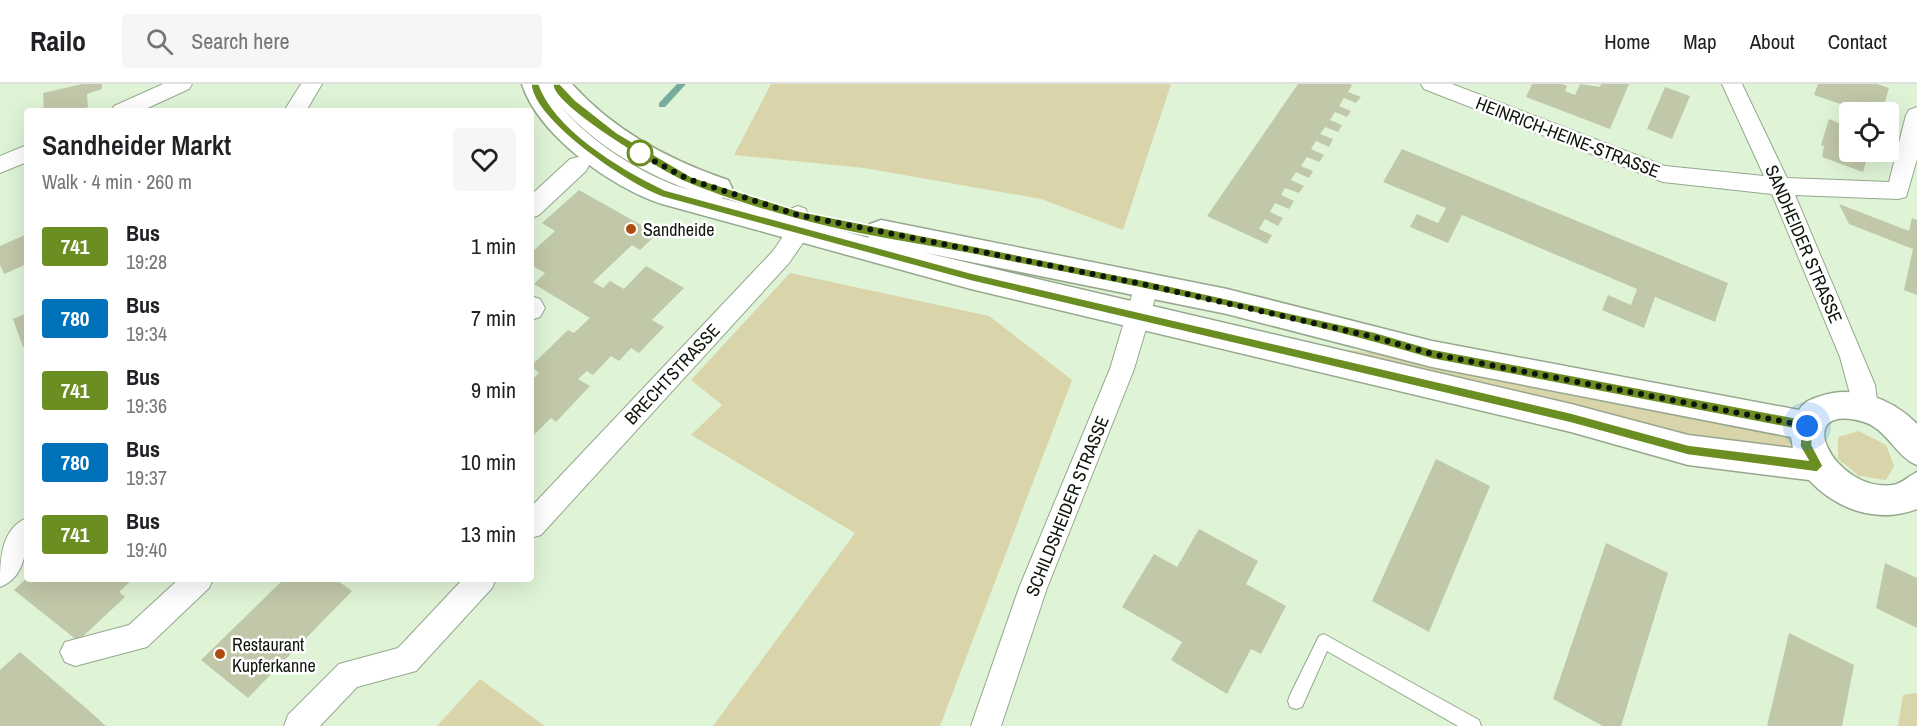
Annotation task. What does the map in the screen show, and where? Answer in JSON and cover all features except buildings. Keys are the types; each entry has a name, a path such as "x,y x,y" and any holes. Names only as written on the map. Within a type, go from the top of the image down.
{"street":[{"path":"132,99 182,84"},
{"path":"297,108 312,84"},
{"path":"536,84 536,93 556,118 593,152 630,178 662,193 799,223 1147,285 1374,337 1432,354 1807,426"},
{"path":"556,84 571,103 614,136 688,179 799,223 971,277 1571,418 1688,450 1817,466"},
{"name":"HEINRICH-HEINE-STRASSE","path":"1431,84 1664,174 1780,186 1898,192 1917,115"},
{"name":"SANDHEIDER STRASSE","path":"1732,84 1780,186 1852,357 1862,385 1865,408"},
{"path":"0,165 24,154"},
{"path":"534,206 578,165"},
{"name":"BRECHTSTRASSE","path":"534,523 781,257 799,223"},
{"name":"SCHILDSHEIDER STRASSE","path":"986,726 1033,588 1122,369 1147,285"},
{"path":"1917,448 1898,426 1865,408 1830,405 1818,410 1807,426 1806,446 1817,466 1837,486 1870,501 1896,502 1917,490"},
{"path":"0,574 14,544"},
{"path":"75,652 137,637 196,582"},
{"path":"299,726 349,674 406,661 479,582"}],"lane":[{"path":"1296,701 1324,641 1473,726"}],"shaded area":[{"path":"771,84 1171,84 1123,230 1041,199 864,168 734,155"},
{"path":"790,273 989,316 1072,380 940,726 713,726 855,533 691,435 722,405 691,380"},
{"path":"1311,347 1391,354 1792,433 1796,452 1687,441"},
{"path":"1859,431 1886,445 1894,466 1886,480 1859,476 1838,459 1838,437"},
{"path":"480,679 545,726 437,726"},
{"path":"1917,693 1917,726 1898,726 1903,695"}],"waterway":[{"path":"662,105 682,84"}],"bus line":[{"name":"741","path":"536,84 536,93 556,118 593,152 630,178 662,193 729,213 971,277 1571,418 1688,450 1817,466 1806,446 1807,426 1432,354 1374,337 1147,285 798,215 688,179 633,150 571,103 557,84"}],"place":[{"name":"Sandheide","path":"631,229"},
{"name":"Restaurant Kupferkanne","path":"220,654"}],"route":[{"path":"640,153 633,150 688,179 798,215 1147,285 1374,337 1432,354 1807,426"}]}
